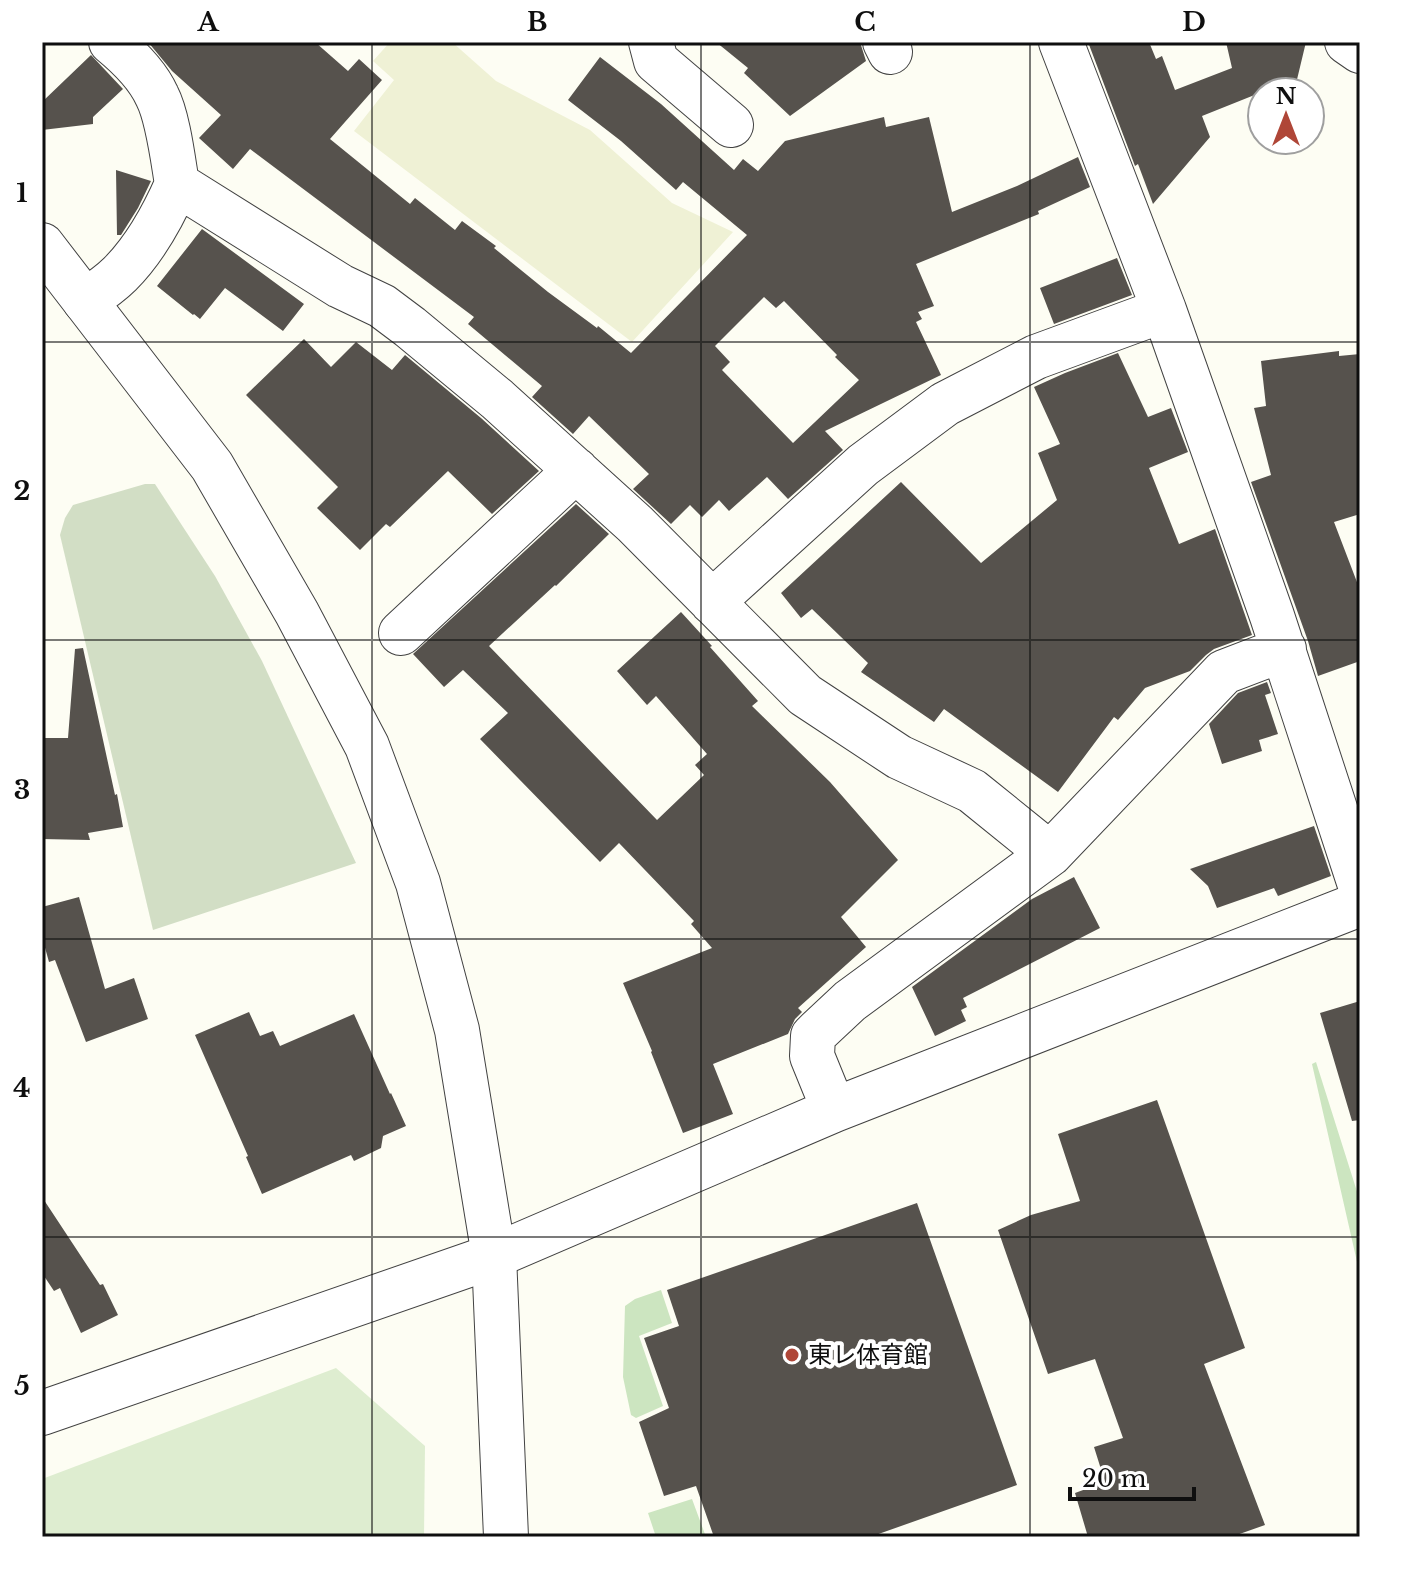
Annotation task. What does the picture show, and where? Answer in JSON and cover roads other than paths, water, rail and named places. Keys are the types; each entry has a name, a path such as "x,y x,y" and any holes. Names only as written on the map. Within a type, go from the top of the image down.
{"street":[{"path":"651,42 656,61 731,125"},
{"path":"1061,42 1164,310 1284,649 1360,885"},
{"path":"1347,42 1360,51"},
{"path":"85,301 119,275 145,243 177,184 157,96 118,45"},
{"path":"177,184 340,286 382,306 410,327 497,399 635,524 805,695 899,757 972,791 1050,854"},
{"path":"42,245 212,466 297,613 367,746 418,883 457,1030 494,1256 506,1537"},
{"path":"712,602 863,465 945,404 1036,357 1164,310"},
{"path":"401,633 576,470"},
{"path":"834,1110 812,1056 813,1036 850,1001 1050,854 1224,672 1284,649"},
{"path":"42,1413 494,1256 834,1110 1360,904"}],"place":[{"name":"東レ体育館","path":"792,1355"}]}
